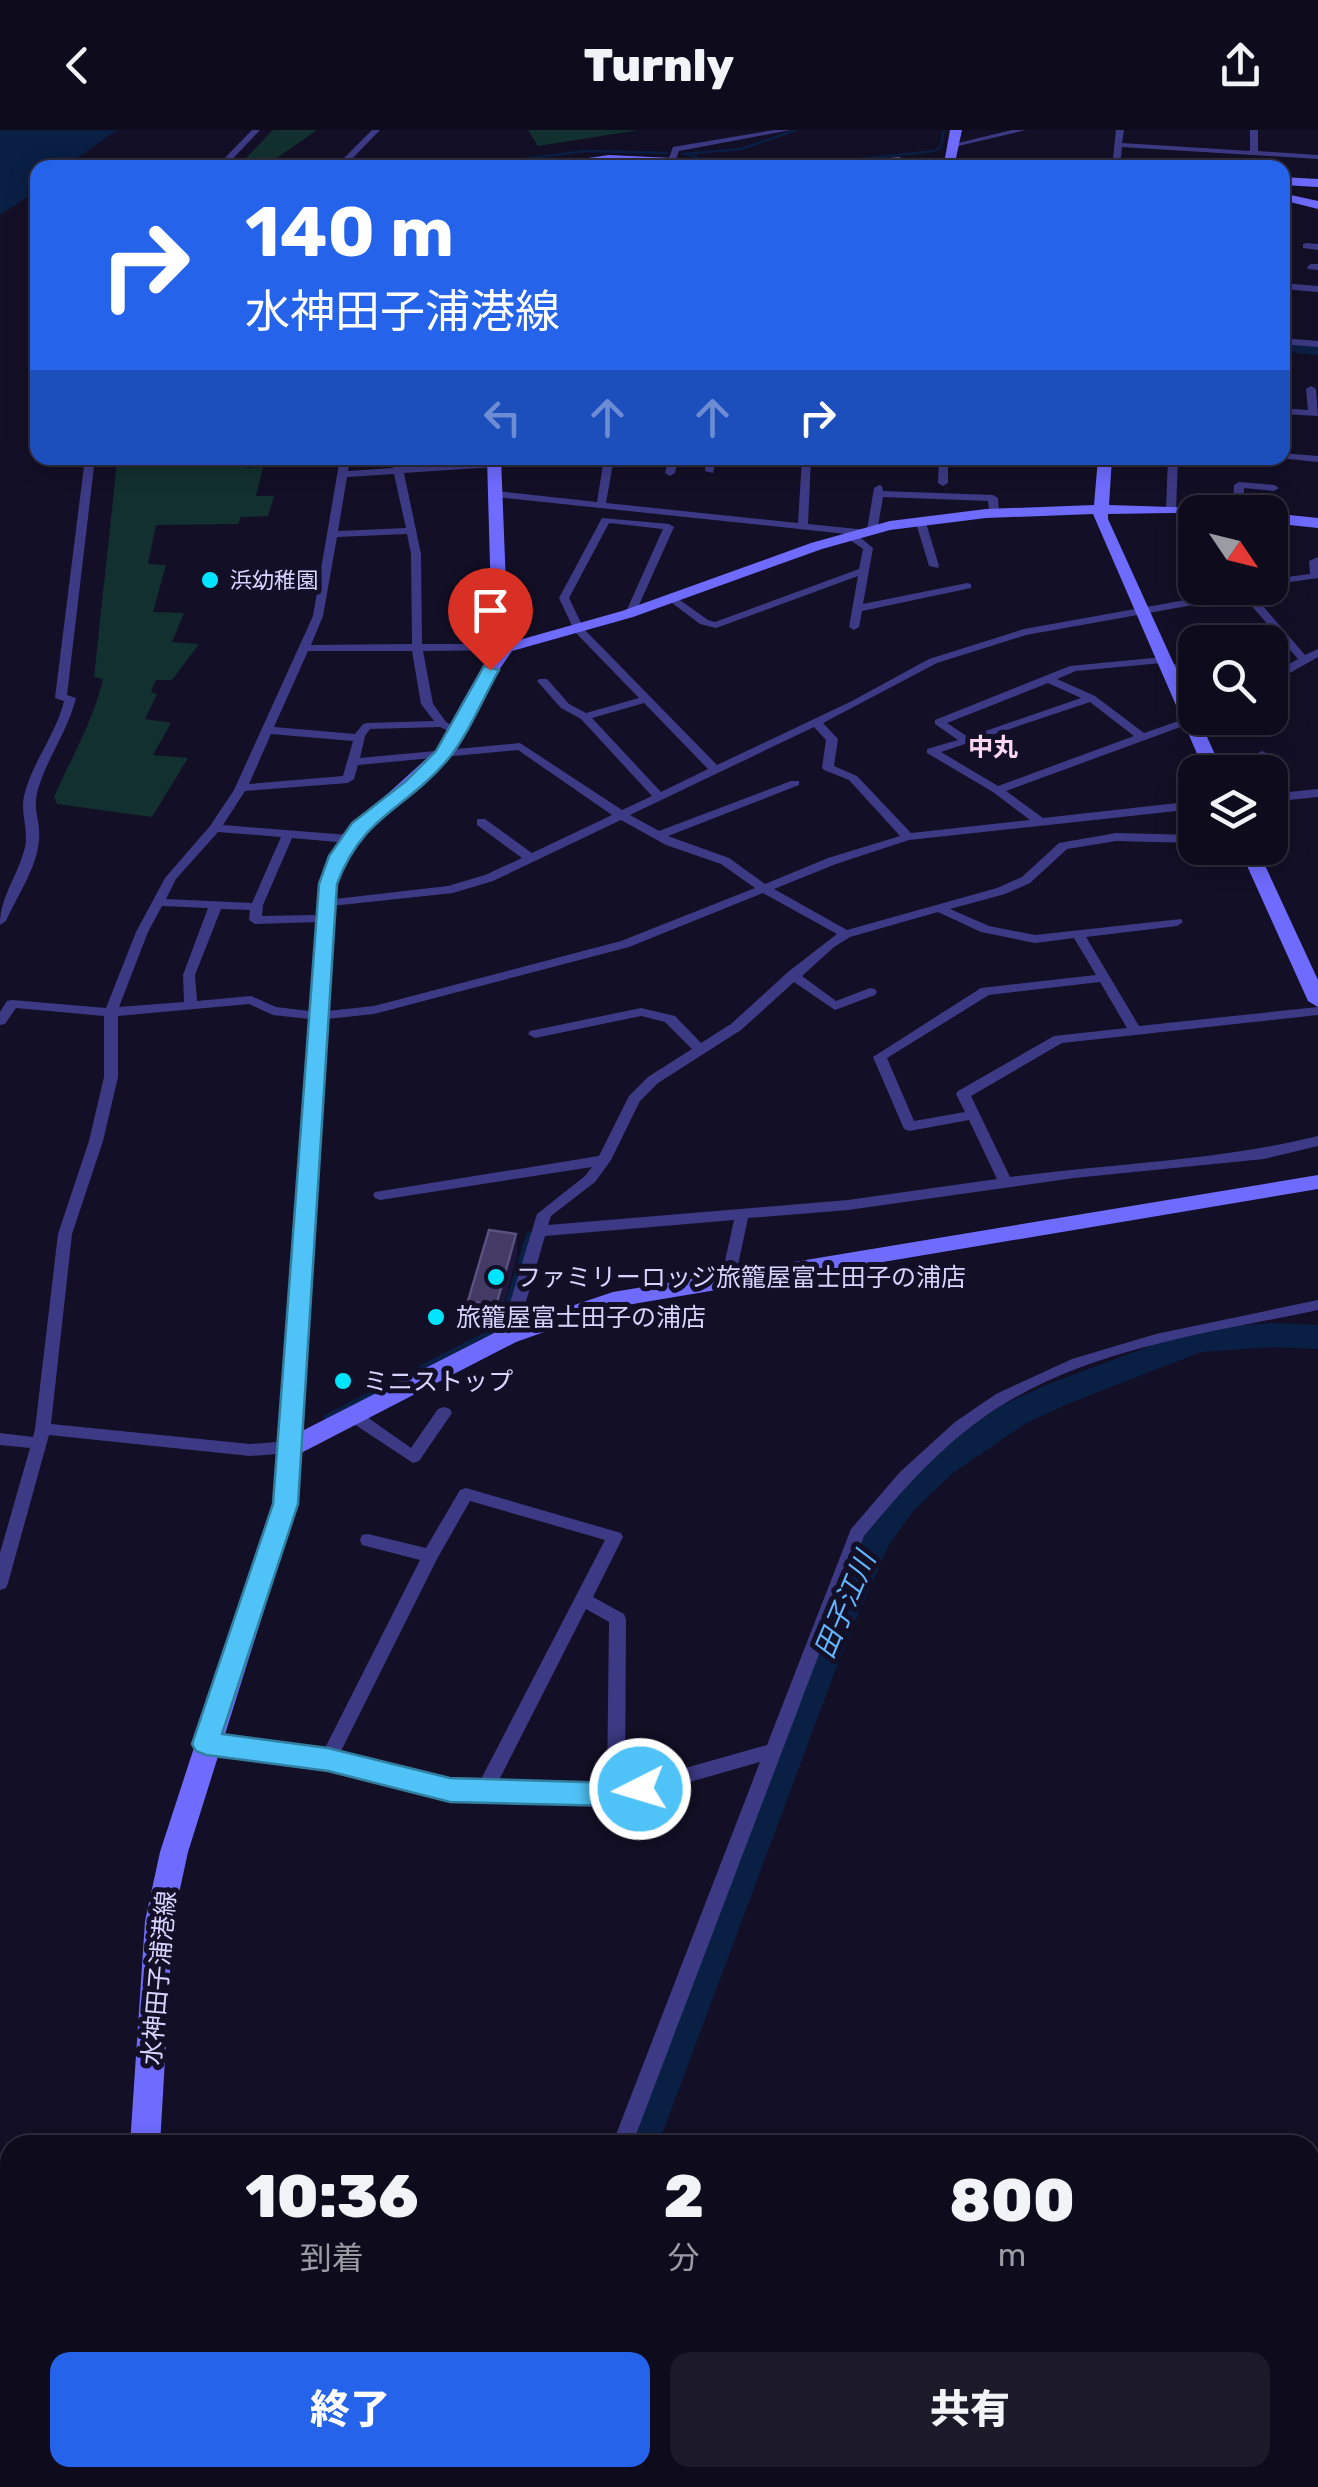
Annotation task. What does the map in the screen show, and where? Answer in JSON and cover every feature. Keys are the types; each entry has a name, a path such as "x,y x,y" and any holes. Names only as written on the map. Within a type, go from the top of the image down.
{"street":[{"path":"227,160 256,130"},
{"path":"347,160 376,130"},
{"path":"664,136 672,159 787,130"},
{"path":"950,160 956,130"},
{"path":"982,140 990,130"},
{"path":"954,145 1022,130"},
{"path":"1117,160 1120,130"},
{"path":"1186,130 1186,149"},
{"path":"1254,130 1254,153"},
{"path":"1119,145 1318,156"},
{"path":"1290,181 1318,183"},
{"path":"1290,198 1318,204"},
{"path":"1306,246 1318,246"},
{"path":"1310,305 1313,288"},
{"path":"1290,342 1318,344"},
{"path":"1290,351 1318,353"},
{"path":"1290,411 1316,413 1311,389"},
{"path":"1290,457 1318,459"},
{"path":"0,921 33,840 28,803 68,710 70,698 61,698 89,465"},
{"path":"0,1583 41,1436 66,1234 111,1077 111,1012 170,878 215,828 242,788 306,648 318,616 345,465"},
{"path":"397,465 416,554 417,647 427,704 448,727"},
{"path":"344,474 459,465"},
{"path":"494,465 500,636 507,647"},
{"path":"601,505 608,465"},
{"path":"670,473 672,465"},
{"path":"710,471 711,465"},
{"path":"804,525 807,465"},
{"path":"943,465 943,483"},
{"path":"1104,465 1100,512 1178,692"},
{"path":"1171,510 1173,465"},
{"path":"1239,495 1239,485 1274,488"},
{"path":"854,628 868,548 863,533 879,489 992,498 994,514"},
{"path":"496,494 863,533"},
{"path":"306,648 507,647 630,614 863,533 994,514 1178,510"},
{"path":"630,614 669,527 606,520 564,598 579,630 716,770"},
{"path":"1288,520 1318,524"},
{"path":"921,524 934,566"},
{"path":"334,534 409,531"},
{"path":"1288,580 1315,576 1314,561 1318,560"},
{"path":"673,600 704,622 716,625 863,571"},
{"path":"859,608 968,586"},
{"path":"158,902 256,913 320,912 449,890 532,859 933,661 1024,632 1178,604"},
{"path":"1258,605 1304,660"},
{"name":"水神田子浦港線","path":"146,2135 160,1921 174,1852 285,1504 318,1016 320,912 348,839 443,754 448,727 507,647"},
{"path":"1288,669 1318,652"},
{"path":"968,741 939,722 1074,668 1165,663 1178,668"},
{"path":"1048,679 1090,698 1142,737"},
{"path":"543,681 565,706 585,718 659,797"},
{"path":"1038,820 997,790 931,752 1090,698"},
{"path":"585,718 646,699"},
{"path":"815,722 832,739 828,768 853,778 908,838"},
{"path":"242,788 348,778 360,736 367,726 448,727"},
{"path":"268,730 360,736"},
{"path":"997,790 1142,737 1178,731"},
{"path":"352,762 520,746 621,815 670,842 725,861 763,888 846,934"},
{"path":"660,835 795,783"},
{"path":"1288,796 1318,793"},
{"path":"0,1022 12,1004 111,1012 250,1000 273,1011 318,1016 374,1010 626,944 832,860 908,838 1178,807"},
{"path":"481,822 532,859"},
{"path":"215,828 348,839"},
{"path":"250,938 287,836"},
{"path":"508,1336 544,1214 590,1180 634,1099 653,1080 736,1028 846,934 1026,880 1062,846 1116,837 1178,839"},
{"path":"1256,865 1318,1001"},
{"path":"191,1006 189,975 215,907"},
{"path":"938,908 984,930 1035,939 1177,922"},
{"path":"1078,934 1135,1030"},
{"path":"794,975 836,1006 870,992"},
{"path":"973,1115 908,1126 880,1057 986,991 1102,978"},
{"path":"1006,1183 963,1094 1059,1039 1318,1011"},
{"path":"535,1034 641,1012 670,1019 701,1051"},
{"path":"540,1231 848,1205 1264,1154 1318,1141"},
{"path":"380,1194 604,1160"},
{"path":"0,1438 41,1436 250,1450 291,1448 508,1336 613,1300 1318,1182"},
{"path":"728,1279 742,1214"},
{"path":"626,2135 856,1533 899,1481 948,1436 1002,1398 1124,1346 1318,1305"},
{"path":"354,1416 413,1457 444,1413"},
{"path":"328,1760 430,1556 466,1494 614,1537 484,1790"},
{"path":"368,1540 430,1556"},
{"path":"584,1600 618,1620 616,1795"},
{"path":"206,1744 328,1760 450,1790 616,1795 772,1752"}],"green space":[{"path":"273,130 317,130 274,160 244,160"},
{"path":"528,130 639,130 538,146"},
{"path":"117,465 263,467 256,496 274,496 268,516 241,517 238,524 156,525 148,564 166,565 153,612 184,613 172,642 199,644 172,680 156,680 151,692 157,694 145,719 171,723 153,755 188,758 152,817 57,804 54,797 99,695 103,679 94,677"}],"water":[{"path":"0,130 117,130 75,160 30,160 30,196 0,215"}],"building":[{"path":"489,1230 516,1234 496,1306 468,1301"}],"waterway":[{"path":"683,154 741,149 796,130"},
{"path":"853,160 934,151 941,147 944,130"},
{"path":"516,160 585,151 667,153"},
{"path":"687,154 703,160"},
{"path":"1290,347 1318,349"},
{"path":"326,1417 500,1327 529,1234"},
{"name":"田子江川","path":"640,2135 829,1639 875,1536 902,1501 941,1464 1014,1414 1058,1394 1198,1340 1273,1335 1318,1337"}],"place":[{"name":"浜幼稚園","path":"210,580"},
{"name":"ファミリーロッジ旅籠屋富士田子の浦店","path":"496,1277"},
{"name":"旅籠屋富士田子の浦店","path":"436,1317"},
{"name":"ミニストップ","path":"343,1381"}],"district":[{"name":"中丸","path":"993,747"}],"route":[{"path":"490,670 443,754 358,827 338,856 328,884 285,1504 206,1744 328,1760 450,1790 616,1795 640,1789"}]}
